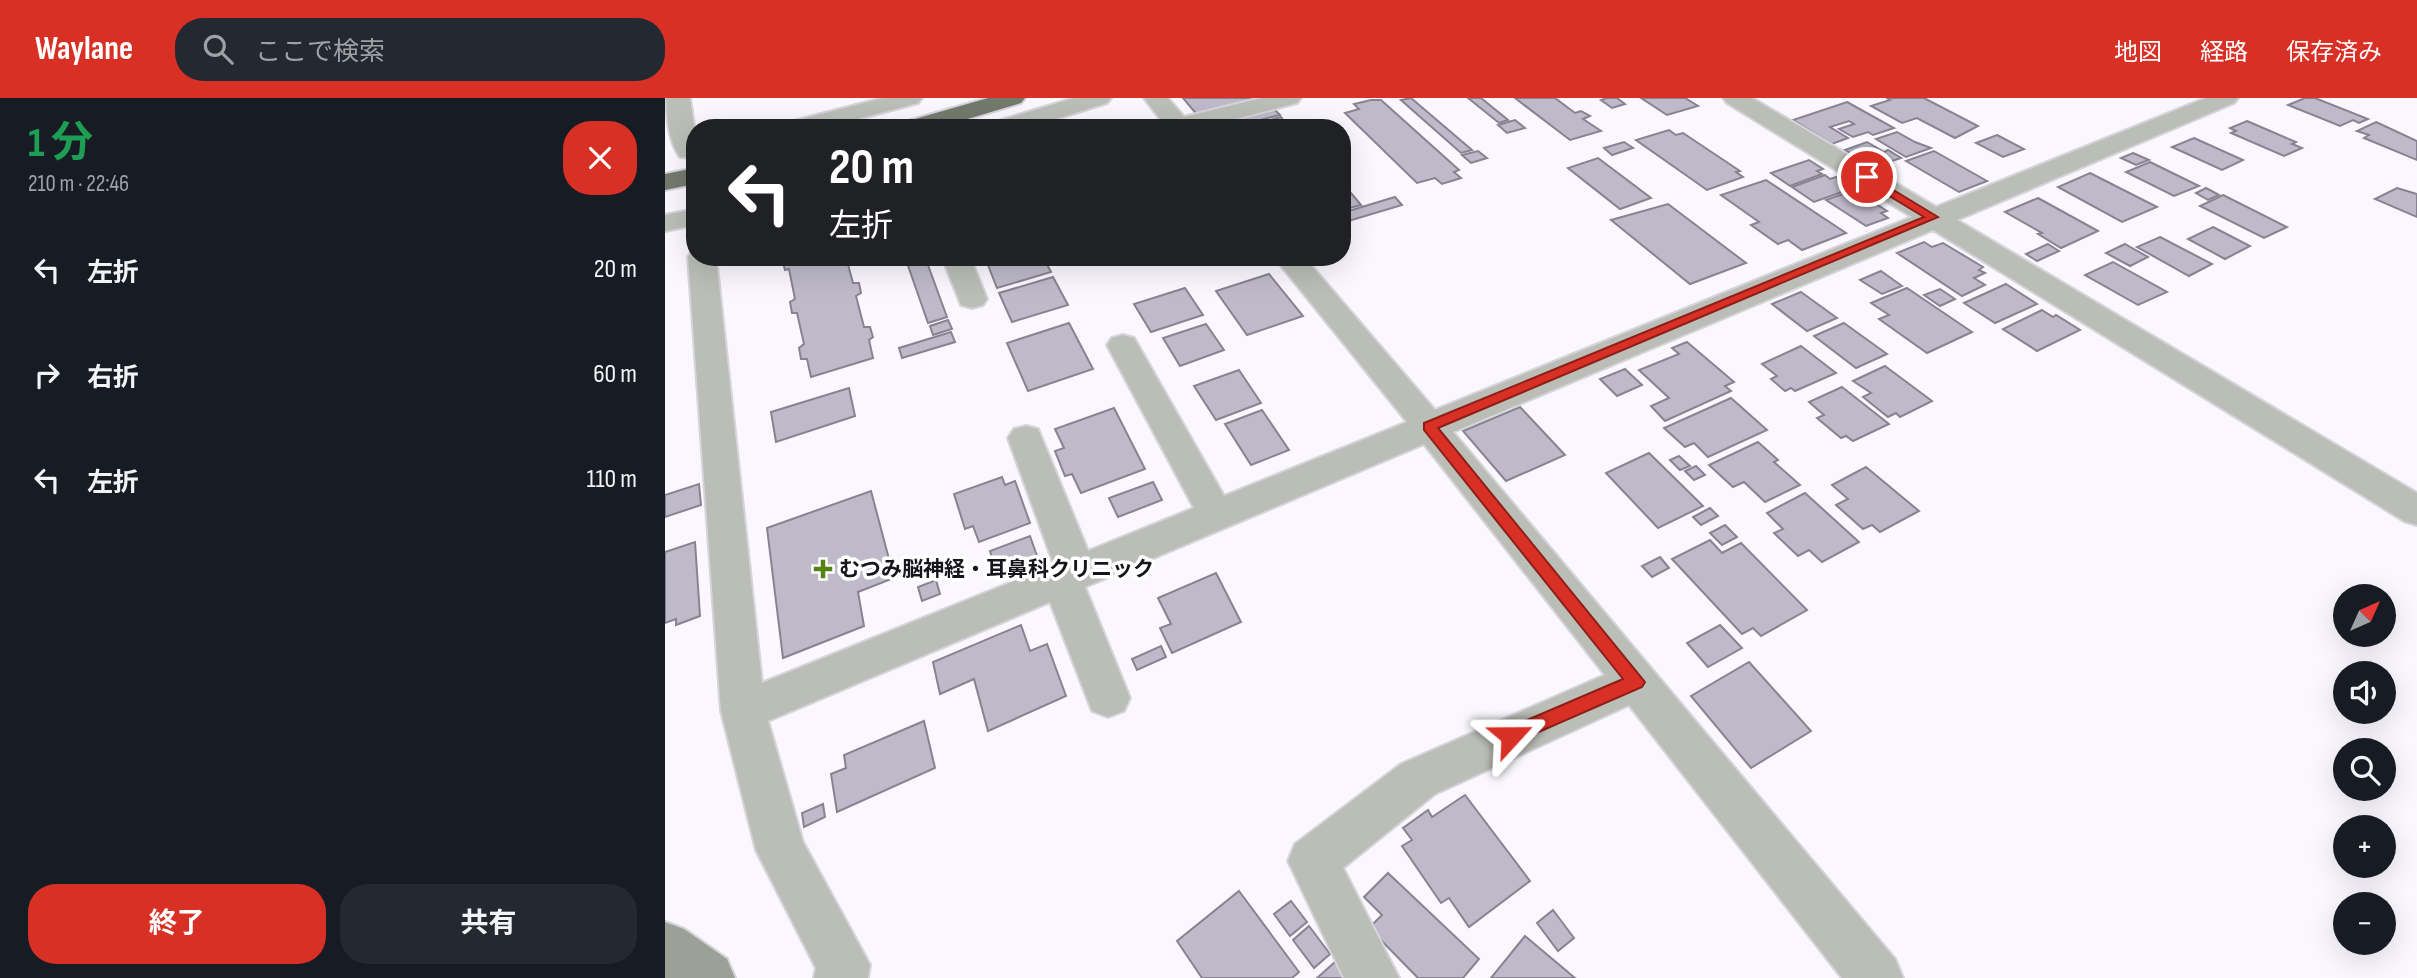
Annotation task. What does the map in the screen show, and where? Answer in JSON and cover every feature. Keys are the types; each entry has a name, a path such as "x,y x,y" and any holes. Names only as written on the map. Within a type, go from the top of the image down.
{"highway":[{"path":"941,119 1013,98"},
{"path":"665,182 686,159"}],"street":[{"path":"678,98 686,159"},
{"path":"830,119 911,98"},
{"path":"1030,119 1099,98"},
{"path":"1156,98 1173,119"},
{"path":"1209,119 1289,98"},
{"path":"1735,98 2417,511"},
{"path":"743,711 2223,98"},
{"path":"665,223 686,218"},
{"path":"703,266 743,711 781,850 843,965 841,978"},
{"path":"959,266 972,299"},
{"path":"1296,266 1429,426 1876,978"},
{"path":"1123,345 1216,515"},
{"path":"1026,438 1108,698"},
{"path":"1371,978 1313,861 1418,779 1534,725 1636,682"},
{"path":"665,948 708,978"}],"building":[{"path":"1183,98 1272,98 1198,116"},
{"path":"1411,98 1472,150 1461,153 1401,100"},
{"path":"1468,98 1481,98 1508,120 1499,123"},
{"path":"1515,98 1555,98 1575,113 1581,111 1590,116 1583,119 1601,131 1570,140"},
{"path":"1617,98 1625,104 1612,108 1601,100"},
{"path":"1641,98 1685,98 1698,106 1667,115"},
{"path":"1887,98 1924,98 1978,126 1955,138 1917,118 1902,123 1871,106 1890,100"},
{"path":"2305,98 2315,98 2368,119 2359,123 2353,120 2340,126 2288,105"},
{"path":"1381,100 1459,170 1454,172 1461,178 1442,184 1435,178 1417,183 1345,113 1359,109 1354,104"},
{"path":"1847,102 1894,128 1873,135 1868,132 1853,137 1839,129 1854,124 1849,121 1830,127 1848,138 1832,144 1793,120"},
{"path":"1274,109 1280,115 1264,119 1235,119"},
{"path":"1515,120 1525,128 1507,133 1498,125"},
{"path":"2247,121 2296,142 2292,144 2302,148 2284,156 2231,133 2236,131 2230,128"},
{"path":"2376,122 2417,141 2417,160 2364,138 2369,135 2357,131"},
{"path":"1669,130 1676,135 1683,133 1740,171 1736,172 1743,177 1707,190 1636,140"},
{"path":"1897,132 1931,148 1906,157 1876,139"},
{"path":"1997,135 2024,149 2003,157 1976,143"},
{"path":"2194,138 2243,160 2222,170 2172,147"},
{"path":"1624,142 1633,148 1612,155 1604,148"},
{"path":"1867,142 1901,158 1874,167 1845,150"},
{"path":"1478,151 1487,158 1471,163 1462,155"},
{"path":"1934,151 1987,181 1959,192 1906,161"},
{"path":"2133,153 2149,160 2136,165 2121,158"},
{"path":"1598,158 1651,198 1620,209 1568,168"},
{"path":"1809,160 1823,169 1817,171 1822,174 1790,186 1771,173"},
{"path":"2150,162 2199,186 2174,196 2126,172"},
{"path":"2090,173 2157,207 2122,222 2058,187"},
{"path":"1825,175 1830,179 1836,177 1853,188 1814,202 1792,187"},
{"path":"1766,180 1846,233 1802,250 1788,240 1778,244 1751,225 1759,222 1721,195"},
{"path":"2206,188 2219,195 2208,200 2196,193"},
{"path":"2397,188 2417,194 2417,217 2375,199"},
{"path":"1854,190 1887,211 1881,213 1888,218 1866,226 1826,200"},
{"path":"1351,193 1361,205 1351,208"},
{"path":"2223,195 2287,227 2264,238 2200,206"},
{"path":"1395,197 1402,205 1351,220 1351,210"},
{"path":"2038,198 2098,231 2061,248 2038,234 2042,233 2005,212"},
{"path":"1668,204 1746,263 1690,284 1611,220"},
{"path":"2213,227 2250,246 2225,259 2188,239"},
{"path":"2160,237 2212,264 2189,276 2137,247"},
{"path":"1924,242 1932,247 1943,243 1983,267 1979,270 1985,273 1974,278 1985,285 1962,296 1897,253"},
{"path":"2048,244 2059,251 2037,261 2026,254"},
{"path":"2125,244 2148,257 2130,266 2106,253"},
{"path":"2113,262 2167,292 2138,305 2085,275"},
{"path":"784,266 848,266 853,283 859,283 861,293 856,296 864,327 870,327 873,337 869,340 873,358 811,377 807,359 801,359 799,348 804,344 797,313 792,313 790,302 795,299 789,269 785,270"},
{"path":"908,266 928,266 947,317 928,323"},
{"path":"988,266 1048,266 1051,272 997,288"},
{"path":"1881,271 1902,286 1882,294 1860,280"},
{"path":"1269,274 1303,316 1247,335 1216,291"},
{"path":"1053,277 1068,305 1012,322 999,293"},
{"path":"2006,284 2037,304 1995,323 1964,303"},
{"path":"1185,288 1203,315 1151,332 1134,304"},
{"path":"1907,288 1972,332 1927,353 1879,319 1889,315 1871,303"},
{"path":"1940,289 1955,299 1940,306 1924,295"},
{"path":"1801,292 1837,318 1807,331 1772,304"},
{"path":"2042,310 2080,330 2037,351 2003,329"},
{"path":"948,320 952,329 933,335 930,326"},
{"path":"1069,323 1093,369 1028,391 1007,343"},
{"path":"1844,323 1887,354 1856,368 1814,336"},
{"path":"1206,324 1224,350 1180,366 1163,338"},
{"path":"951,332 955,342 902,358 899,348"},
{"path":"1687,342 1734,382 1725,386 1731,391 1665,421 1651,406 1669,398 1639,370 1679,354 1672,348"},
{"path":"1801,346 1836,373 1795,391 1791,388 1785,391 1771,379 1777,376 1762,364"},
{"path":"1885,366 1932,401 1900,417 1896,413 1888,417 1863,397 1871,393 1853,381"},
{"path":"1625,369 1642,385 1617,396 1600,379"},
{"path":"1239,370 1261,403 1216,420 1194,386"},
{"path":"1842,387 1889,424 1853,441 1846,436 1841,438 1817,418 1824,415 1809,402"},
{"path":"849,388 855,416 776,442 771,412"},
{"path":"1731,398 1767,430 1708,457 1694,443 1685,447 1664,428"},
{"path":"1520,407 1565,455 1506,481 1463,431"},
{"path":"1114,408 1145,469 1081,493 1072,474 1065,476 1055,451 1064,448 1055,429"},
{"path":"1262,410 1289,450 1251,465 1225,424"},
{"path":"1758,442 1778,460 1774,462 1800,485 1765,502 1744,482 1733,487 1709,465"},
{"path":"1649,453 1703,506 1658,528 1606,473"},
{"path":"1679,456 1690,466 1680,470 1670,460"},
{"path":"1696,466 1705,475 1694,480 1685,471"},
{"path":"1866,467 1919,511 1880,532 1872,525 1863,529 1836,505 1848,499 1832,485"},
{"path":"1002,477 1005,485 1015,481 1030,523 979,542 973,526 965,529 954,494"},
{"path":"1153,482 1162,500 1118,517 1109,498"},
{"path":"699,484 701,505 665,517 665,495"},
{"path":"871,491 894,578 858,592 864,626 783,658 767,528"},
{"path":"1805,493 1859,542 1822,562 1809,550 1798,556 1774,533 1783,529 1767,513"},
{"path":"1710,508 1718,516 1701,525 1693,517"},
{"path":"1725,525 1737,537 1722,545 1710,533"},
{"path":"1030,536 1037,556 997,573 990,551"},
{"path":"1710,540 1722,553 1741,543 1807,610 1761,636 1753,628 1742,634 1672,559"},
{"path":"695,542 700,616 676,625 676,619 665,623 665,552"},
{"path":"1660,557 1669,568 1652,577 1642,566"},
{"path":"1216,573 1241,622 1172,653 1160,628 1171,624 1158,598"},
{"path":"936,580 940,594 922,601 918,587"},
{"path":"1021,625 1030,651 1047,644 1066,696 988,731 974,679 940,694 933,662"},
{"path":"1720,625 1742,648 1708,667 1687,643"},
{"path":"1161,646 1166,657 1137,670 1132,659"},
{"path":"1749,662 1811,731 1751,768 1691,696"},
{"path":"924,721 935,768 837,812 831,774 846,768 844,755"},
{"path":"1465,795 1530,881 1469,927 1449,898 1441,903 1402,846 1412,840 1403,828 1428,810 1432,817"},
{"path":"823,804 825,817 804,827 802,813"},
{"path":"1388,873 1479,959 1463,978 1418,978 1369,928 1382,915 1364,897"},
{"path":"1239,891 1299,972 1292,978 1202,978 1177,941"},
{"path":"1291,901 1307,922 1290,936 1274,914"},
{"path":"1553,910 1574,938 1558,951 1537,923"},
{"path":"1309,926 1330,954 1314,968 1293,940"},
{"path":"1525,936 1575,978 1491,978"},
{"path":"1335,962 1347,978 1317,978"}],"place":[{"name":"むつみ脳神経・耳鼻科クリニック","path":"823,569"}],"route":[{"path":"1511,736 1636,682 1429,426 1933,217 1867,177"}]}
